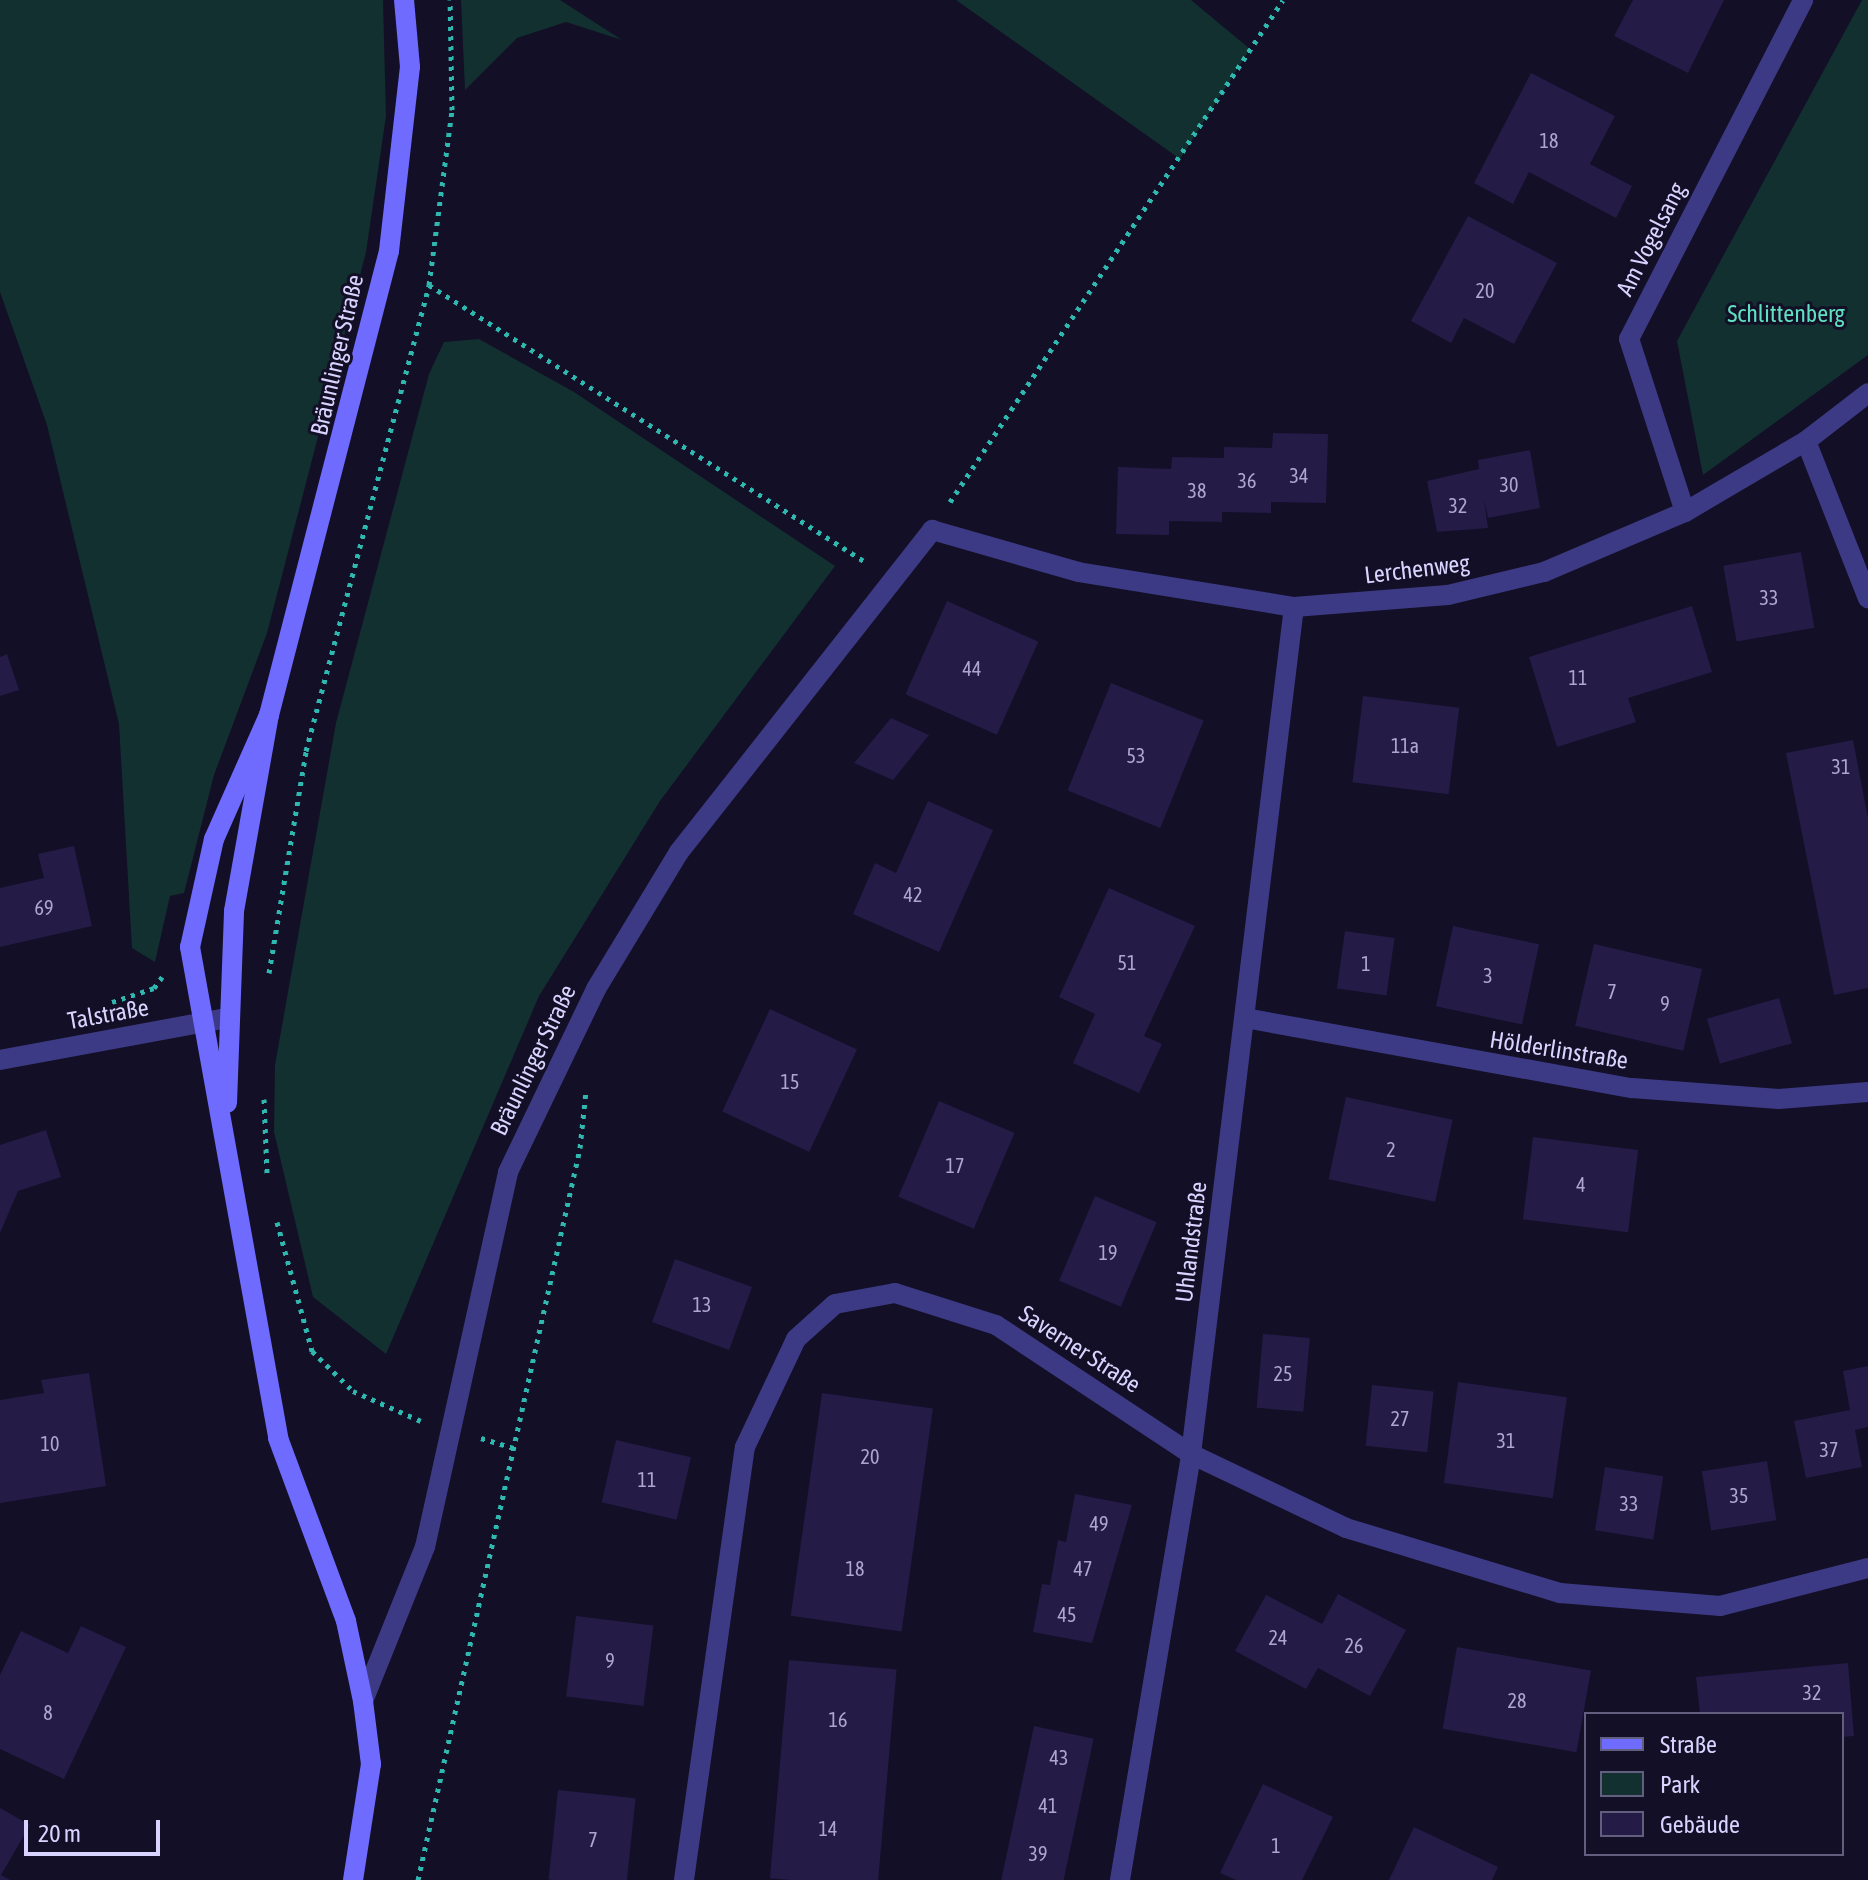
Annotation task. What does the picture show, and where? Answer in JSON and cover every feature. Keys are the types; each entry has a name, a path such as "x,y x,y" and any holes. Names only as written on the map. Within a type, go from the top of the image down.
{"main road":[{"name":"Bräunlinger Straße","path":"227,1135 226,1018 234,911 269,715 389,251 410,67 404,0"},
{"name":"Bräunlinger Straße","path":"269,715 211,852 190,947 198,1024 227,1135 278,1438 346,1621 363,1701 371,1764 353,1880"}],"street":[{"name":"Am Vogelsang","path":"1685,512 1629,339 1803,0"},
{"name":"Lerchenweg","path":"932,530 1078,572 1294,607 1448,595 1544,572 1685,512 1806,441 1868,393"},
{"path":"1806,441 1868,598"},
{"name":"Bräunlinger Straße","path":"363,1701 425,1547 508,1172 596,989 679,852 889,577 932,530"},
{"name":"Uhlandstraße","path":"1120,1880 1191,1454 1294,607"},
{"name":"Talstraße","path":"0,1060 226,1018"},
{"name":"Hölderlinstraße","path":"1245,1018 1632,1088 1779,1099 1868,1092"},
{"name":"Saverner Straße","path":"684,1880 745,1447 796,1339 835,1304 895,1293 996,1325 1191,1454 1346,1528 1560,1593 1720,1606 1868,1568"}],"path":[{"path":"267,991 274,919 306,751 429,285 452,110 450,0"},
{"path":"932,530 1283,0"},
{"path":"429,285 889,577"},
{"path":"234,911 274,919"},
{"path":"105,1004 154,988 168,961"},
{"path":"263,1080 268,1191"},
{"path":"418,1880 580,1148 586,1084"},
{"path":"272,1205 312,1351 353,1391 450,1430 514,1448"}],"green space":[{"path":"0,0 383,0 386,116 366,252 267,633 214,775 184,893 170,896 155,962 132,948 119,724 47,425 0,292"},
{"path":"461,0 560,0 622,40 566,22 517,38 465,90"},
{"path":"956,0 1191,0 1250,49 1180,159"},
{"name":"Schlittenberg","path":"1862,0 1868,0 1868,355 1703,475 1677,341"},
{"path":"479,339 574,392 835,566 660,801 539,996 386,1354 313,1297 274,1132 275,1065 336,723 429,374 444,342"}],"building":[{"path":"1633,0 1724,0 1688,73 1614,36"},
{"path":"1531,73 1615,116 1590,164 1632,186 1616,218 1529,172 1513,204 1474,183"},
{"path":"1468,216 1557,263 1514,344 1464,318 1451,343 1411,321"},
{"path":"1273,433 1328,434 1326,503 1271,502 1271,513 1222,512 1222,522 1169,521 1169,535 1116,534 1118,467 1171,469 1172,457 1224,458 1224,447 1272,448"},
{"path":"1530,450 1540,508 1488,518 1484,499 1488,528 1437,532 1427,481 1479,469 1478,460"},
{"path":"1801,552 1814,628 1737,642 1723,566"},
{"path":"947,601 1038,642 997,735 906,694"},
{"path":"1692,606 1712,672 1628,698 1636,722 1557,747 1529,657"},
{"path":"7,654 19,690 0,696 0,657"},
{"path":"1111,683 1204,720 1160,828 1068,791"},
{"path":"1363,696 1459,708 1449,794 1352,782"},
{"path":"891,718 929,735 893,780 854,763"},
{"path":"1853,740 1868,818 1868,988 1834,995 1786,753"},
{"path":"928,801 993,830 939,952 853,914 875,863 896,873"},
{"path":"74,846 92,926 0,947 0,888 44,878 38,854"},
{"path":"1109,888 1195,926 1144,1036 1162,1044 1139,1093 1073,1063 1095,1014 1059,997"},
{"path":"1453,926 1539,944 1522,1025 1436,1006"},
{"path":"1345,931 1395,938 1386,995 1337,988"},
{"path":"1594,944 1702,969 1683,1051 1575,1026"},
{"path":"1779,998 1792,1043 1720,1064 1707,1019"},
{"path":"770,1009 857,1050 809,1152 722,1111"},
{"path":"1346,1097 1453,1120 1435,1202 1329,1179"},
{"path":"939,1101 1014,1133 974,1229 898,1197"},
{"path":"46,1130 61,1177 18,1191 0,1233 0,1145"},
{"path":"1533,1137 1638,1150 1628,1232 1523,1219"},
{"path":"1095,1196 1157,1222 1121,1307 1059,1281"},
{"path":"675,1259 752,1287 729,1350 652,1322"},
{"path":"1263,1334 1310,1338 1303,1412 1257,1408"},
{"path":"1868,1366 1868,1427 1855,1430 1862,1467 1806,1478 1794,1421 1850,1410 1843,1371"},
{"path":"89,1373 106,1486 0,1503 0,1400 44,1393 41,1380"},
{"path":"1458,1382 1567,1397 1553,1498 1444,1483"},
{"path":"1372,1385 1434,1391 1427,1452 1366,1446"},
{"path":"822,1393 933,1409 902,1631 791,1616"},
{"path":"616,1440 691,1457 677,1520 602,1502"},
{"path":"1767,1461 1776,1520 1711,1531 1702,1471"},
{"path":"1605,1467 1663,1476 1653,1539 1595,1530"},
{"path":"1075,1494 1132,1505 1092,1643 1033,1632 1042,1584 1050,1585 1058,1540 1066,1542"},
{"path":"1338,1594 1406,1630 1370,1696 1318,1668 1306,1689 1235,1651 1266,1595 1322,1624"},
{"path":"576,1616 653,1626 644,1706 566,1696"},
{"path":"81,1626 126,1647 64,1779 0,1749 0,1675 21,1631 68,1653"},
{"path":"1457,1647 1591,1671 1577,1752 1443,1729"},
{"path":"789,1660 897,1669 878,1880 770,1878"},
{"path":"1848,1663 1854,1736 1844,1737 1844,1712 1700,1712 1696,1677"},
{"path":"1034,1726 1094,1739 1064,1880 1001,1880"},
{"path":"1263,1784 1333,1817 1302,1880 1236,1880 1220,1873"},
{"path":"558,1790 636,1798 627,1880 549,1880"},
{"path":"0,1808 30,1825 1,1875 10,1880 0,1880"},
{"path":"1414,1827 1498,1867 1492,1880 1389,1880"}]}
